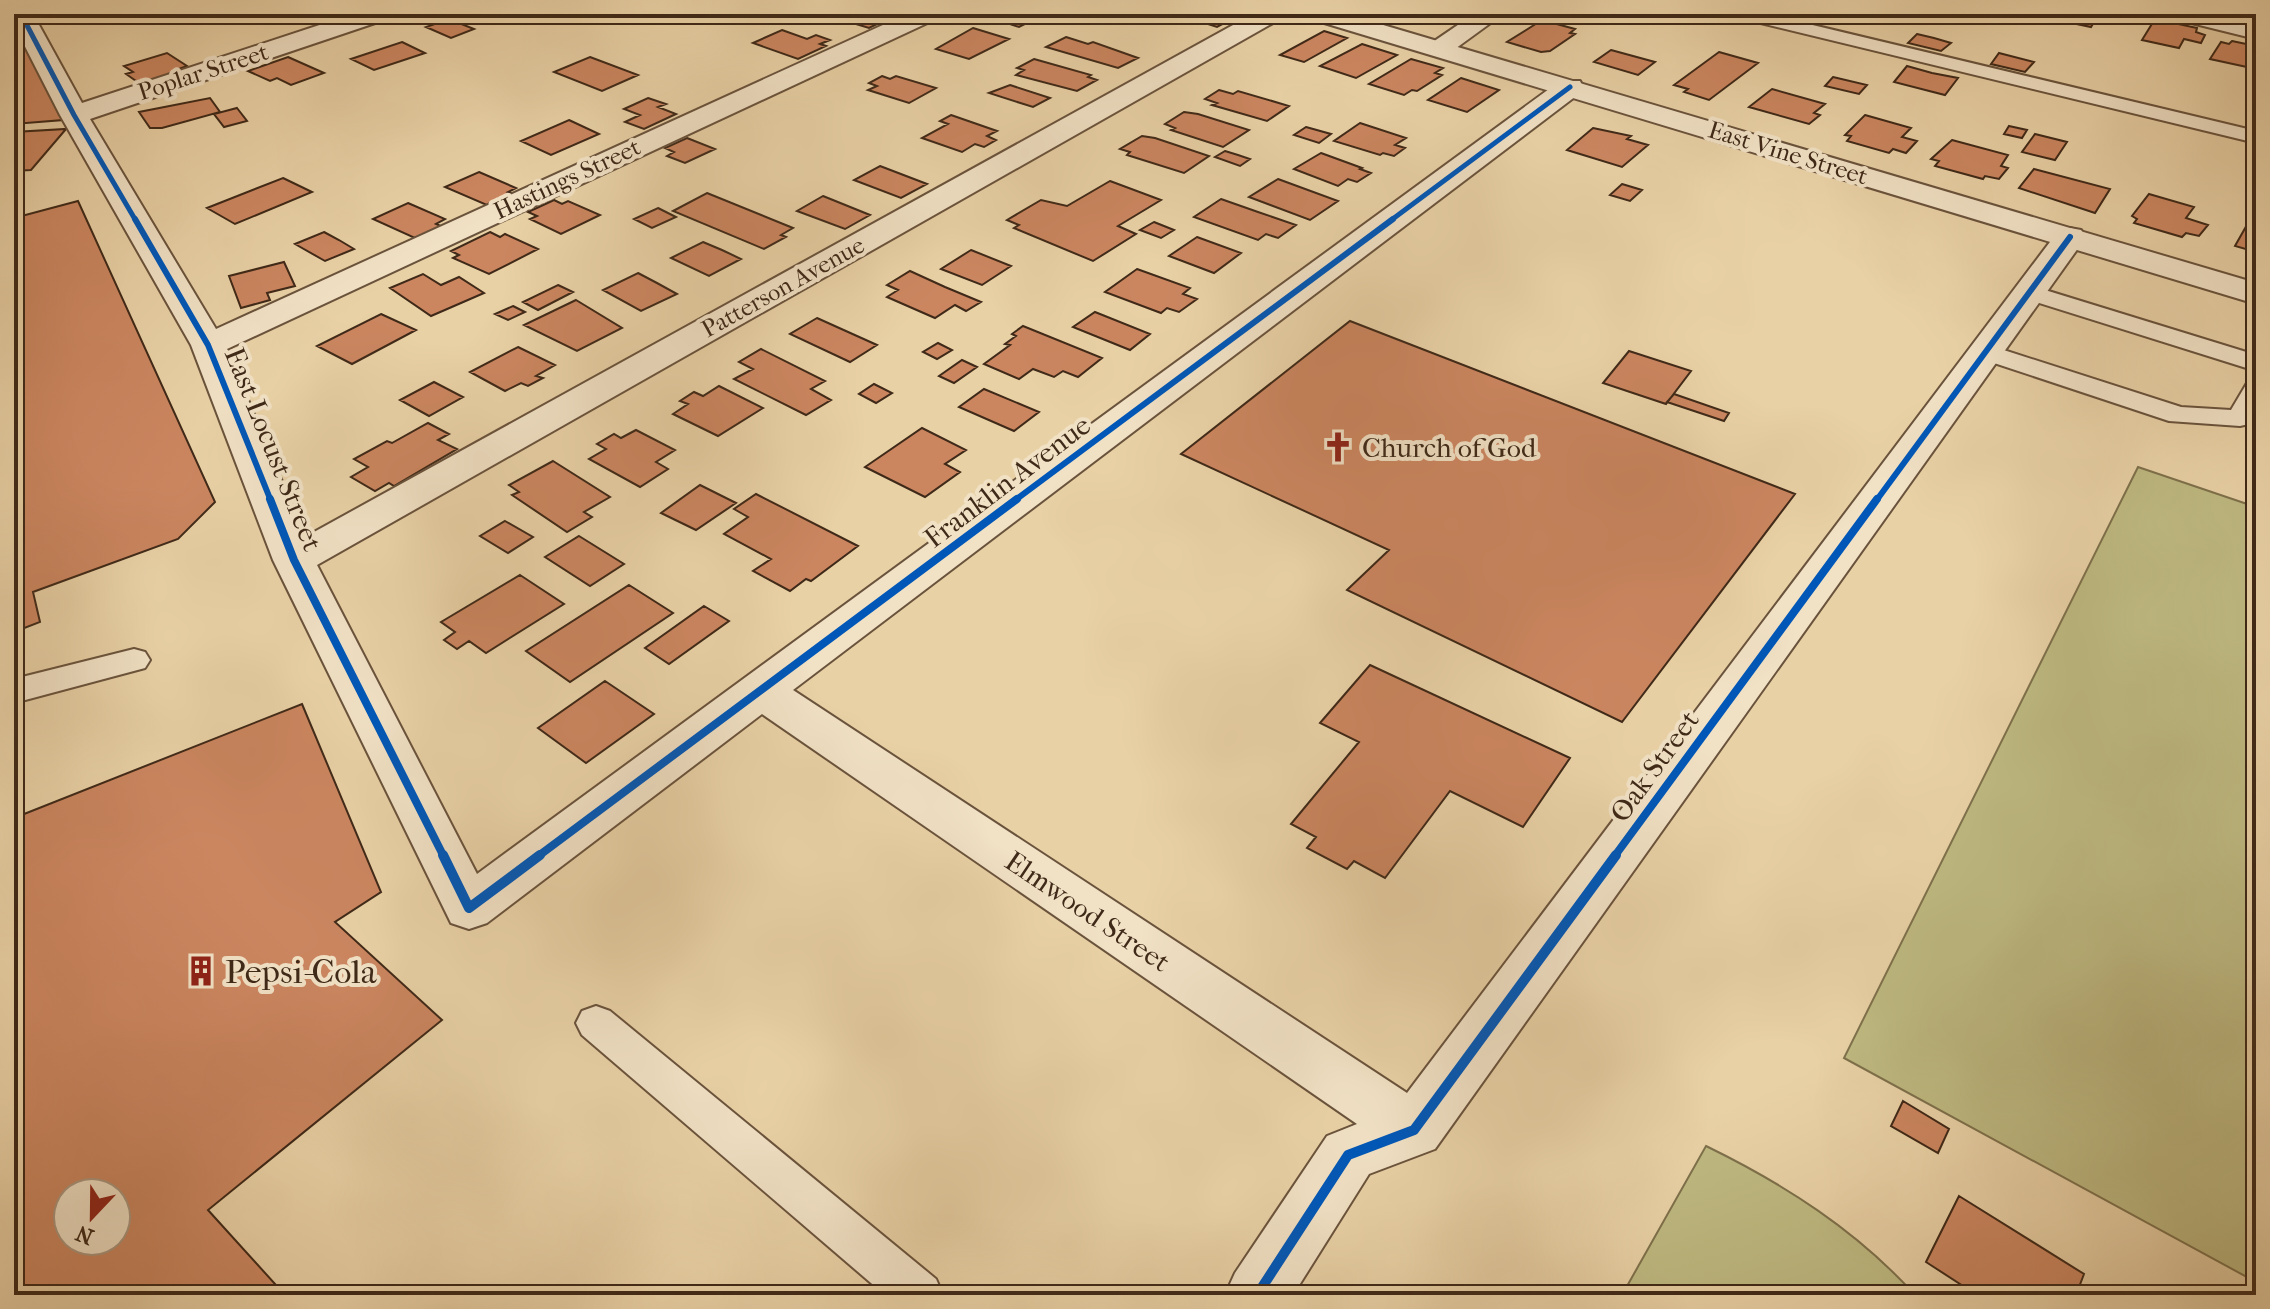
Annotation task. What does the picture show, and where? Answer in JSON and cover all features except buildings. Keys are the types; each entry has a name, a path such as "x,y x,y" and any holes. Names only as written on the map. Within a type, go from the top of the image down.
{"street":[{"name":"East Locust Street","path":"21,14 74,115 208,345 294,560 469,908"},
{"name":"Poplar Street","path":"74,115 378,14"},
{"name":"Hastings Street","path":"208,345 927,14"},
{"name":"Patterson Avenue","path":"294,560 1271,14"},
{"name":"East Vine Street","path":"1320,14 2256,294"},
{"path":"1439,49 1491,14"},
{"path":"2184,14 2256,31"},
{"name":"Franklin Avenue","path":"469,908 1570,87"},
{"name":"Oak Street","path":"1414,1130 2070,237"},
{"name":"Elmwood Street","path":"762,692 1414,1130"},
{"path":"1257,1295 1348,1155 1414,1130"}],"lane":[{"path":"1744,14 2256,137"},
{"path":"2029,292 2256,363"},
{"path":"1985,352 2178,415 2240,418 2256,389"},
{"path":"14,691 134,660"},
{"path":"596,1023 920,1295"}],"shaded area":[{"path":"2138,467 2256,507 2256,1282 1844,1058"},
{"path":"1706,1146 1818,1210 1892,1271 1915,1295 1622,1295"}],"cycle path":[{"path":"21,14 74,115 208,345 294,560 469,908 1570,87"},
{"path":"1257,1295 1348,1155 1414,1130 2070,237"}],"place":[{"name":"Church of God","path":"1338,447"},
{"name":"Pepsi-Cola","path":"201,971"}]}
